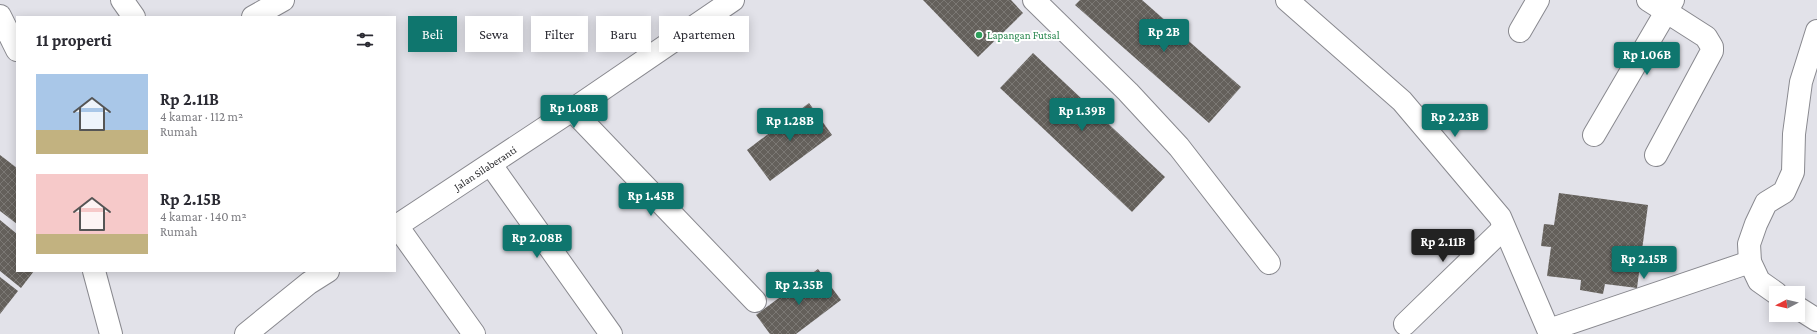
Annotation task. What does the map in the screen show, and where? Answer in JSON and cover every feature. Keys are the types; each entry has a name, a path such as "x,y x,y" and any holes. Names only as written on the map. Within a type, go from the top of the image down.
{"street":[{"path":"122,0 133,16"},
{"path":"255,16 283,0"},
{"name":"Jalan Silaberanti","path":"396,226 572,110 733,0"},
{"path":"1034,0 1128,92 1179,147 1269,263"},
{"path":"1286,0 1402,101 1500,217 1549,332 1750,262"},
{"path":"1520,31 1538,0"},
{"path":"1594,135 1662,4 1706,37 1712,47 1712,51 1656,155"},
{"path":"0,16 16,48"},
{"path":"1769,287 1760,280 1750,262 1749,244 1766,203 1784,192 1793,172 1794,134 1800,82 1817,31"},
{"path":"572,110 755,301"},
{"path":"491,164 611,334"},
{"path":"396,226 474,334"},
{"path":"1405,324 1504,228"},
{"path":"94,272 111,334"},
{"path":"246,334 267,327 309,283 326,272"},
{"path":"1805,312 1817,320"}],"building":[{"name":"Lapangan Futsal","path":"923,0 1011,0 1023,13 978,57"},
{"path":"1080,0 1142,0 1241,87 1209,123 1075,5"},
{"path":"1033,53 1165,177 1132,212 1000,88"},
{"path":"809,103 832,135 770,181 747,150"},
{"path":"0,155 16,167 16,223 0,211"},
{"path":"1559,193 1648,205 1637,288 1605,284 1603,294 1580,290 1581,280 1547,276 1551,247 1541,246 1544,224 1554,225"},
{"path":"0,220 16,233 16,272 33,272 21,288 0,271"},
{"path":"818,269 841,300 796,334 770,334 756,315"},
{"path":"0,277 18,291 0,314"}],"place":[{"name":"Lapangan Futsal","path":"979,35"}]}
